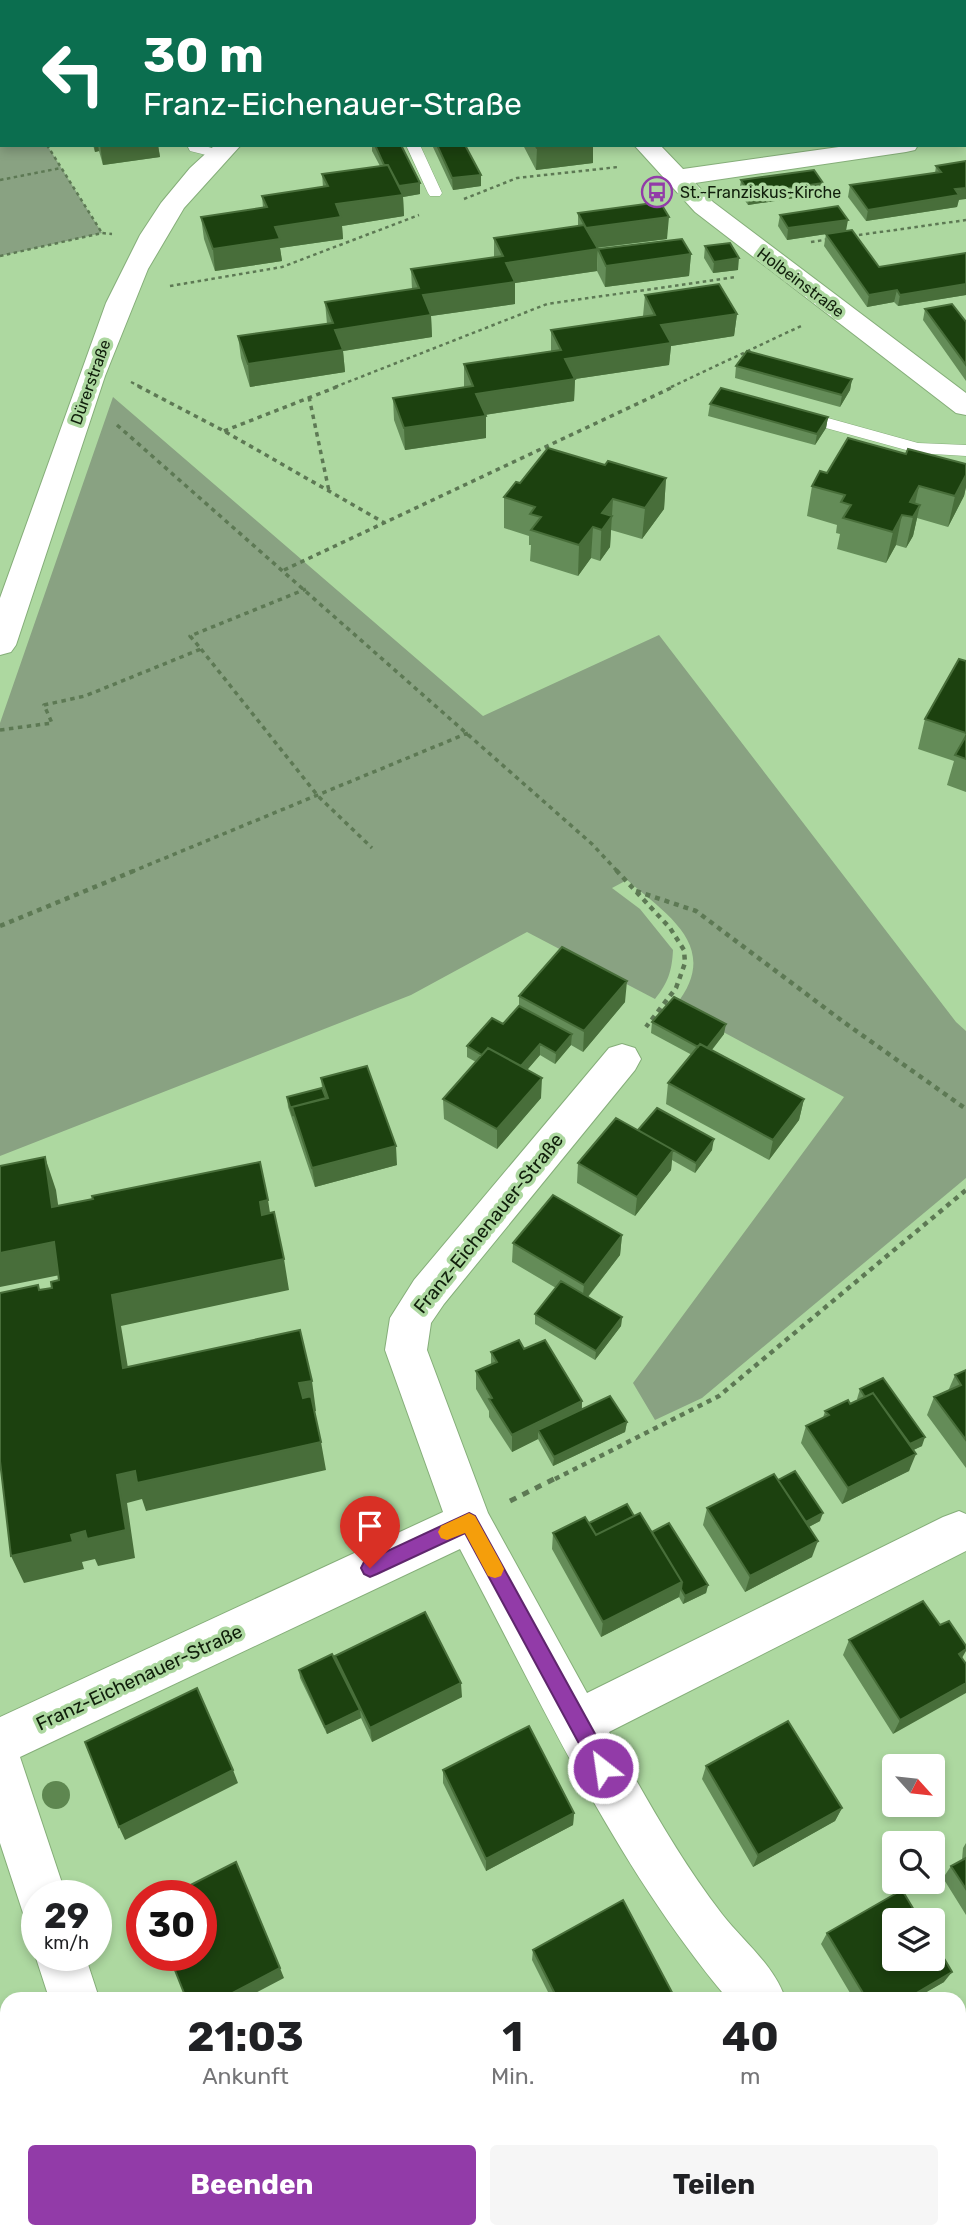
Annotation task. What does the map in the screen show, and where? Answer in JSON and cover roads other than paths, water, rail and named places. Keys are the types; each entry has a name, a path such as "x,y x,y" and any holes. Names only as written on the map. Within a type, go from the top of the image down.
{"street":[{"path":"661,162 877,147"},
{"name":"Dürerstraße","path":"0,645 85,397 134,266 171,206 214,148"},
{"name":"Holbeinstraße","path":"661,162 704,207 966,407"},
{"name":"Franz-Eichenauer-Straße","path":"622,1059 429,1292 411,1318 406,1350 469,1522 577,1723 655,1860 704,1932 755,1992"},
{"name":"Franz-Eichenauer-Straße","path":"0,1742 469,1522"},
{"path":"577,1723 959,1532"},
{"path":"0,1766 36,1880"},
{"path":"65,1971 72,1992"}],"lane":[{"path":"414,147 435,193"},
{"path":"781,410 917,448 966,450"}],"place":[{"name":"St.-Franziskus-Kirche","path":"657,192"}]}
